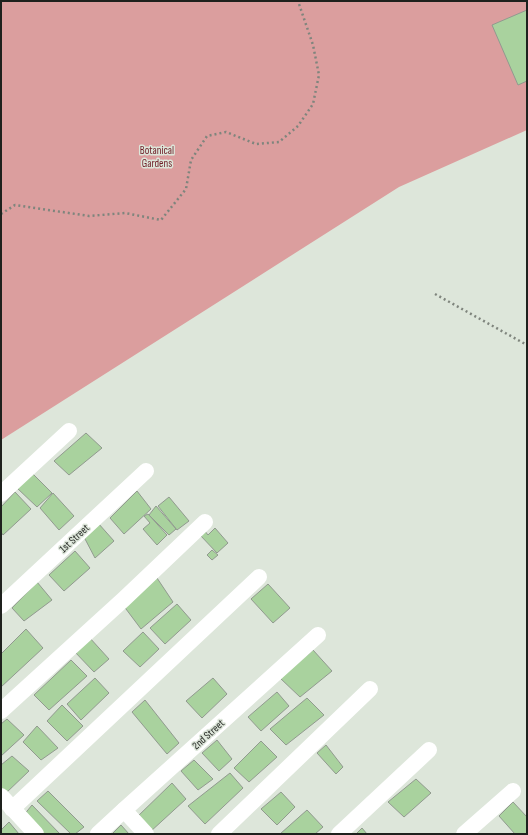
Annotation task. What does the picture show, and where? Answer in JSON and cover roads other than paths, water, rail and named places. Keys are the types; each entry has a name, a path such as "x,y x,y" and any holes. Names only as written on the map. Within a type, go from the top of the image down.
{"street":[{"path":"1,494 69,431"},
{"name":"1st Street","path":"1,606 146,471"},
{"path":"1,711 124,599 205,522"},
{"path":"12,809 259,577"},
{"name":"2nd Street","path":"98,834 318,635"},
{"path":"219,834 370,689"},
{"path":"339,834 429,750"},
{"path":"464,834 513,791"},
{"path":"1,796 36,834"},
{"path":"124,810 146,834"}],"park label":[{"name":"Botanical Gardens","path":"157,156"}]}
